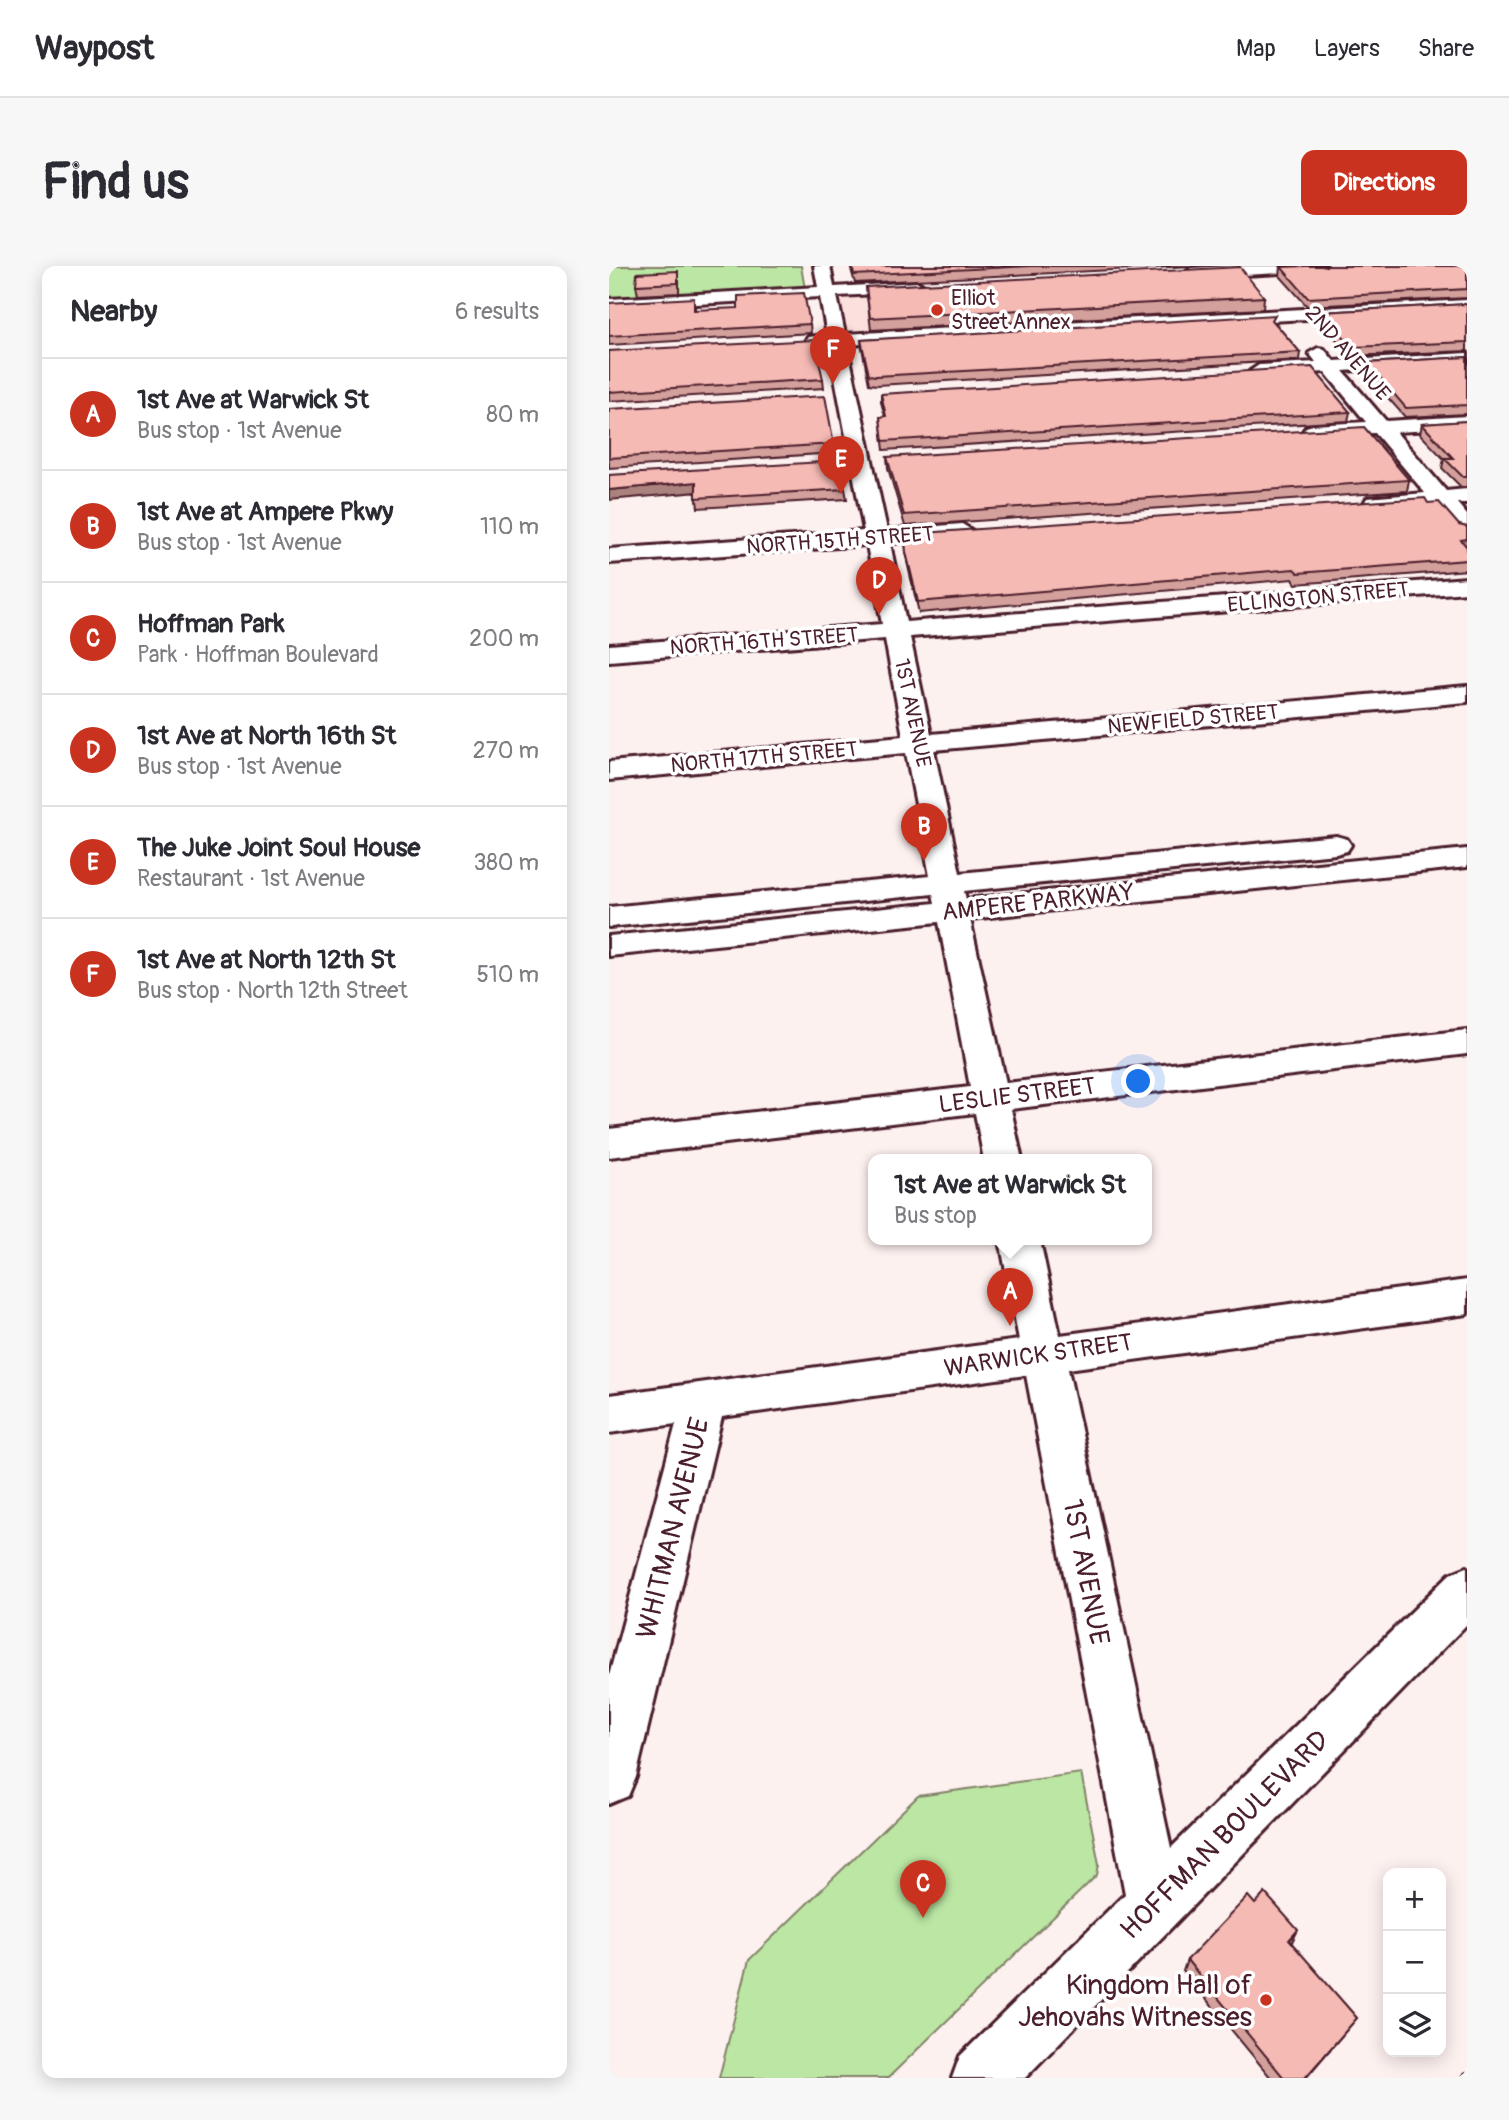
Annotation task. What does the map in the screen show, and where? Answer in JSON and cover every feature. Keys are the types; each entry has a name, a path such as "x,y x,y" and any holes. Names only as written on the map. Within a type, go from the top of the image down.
{"street":[{"path":"1177,274 1245,268 1318,266"},
{"name":"2ND AVENUE","path":"1245,268 1467,528"},
{"path":"609,304 825,279 940,286"},
{"name":"1ST AVENUE","path":"825,279 844,396 877,537 1002,1154"},
{"path":"797,342 1467,304"},
{"path":"1233,372 1467,358"},
{"path":"1286,433 1467,422"},
{"path":"1360,504 1467,496"},
{"name":"NORTH 15TH STREET","path":"609,556 989,529"},
{"name":"ELLINGTON STREET","path":"1169,609 1467,585"},
{"name":"NORTH 16TH STREET","path":"609,653 1169,609"},
{"name":"NEWFIELD STREET","path":"919,743 1467,695"},
{"name":"NORTH 17TH STREET","path":"609,771 919,743"},
{"name":"AMPERE PARKWAY","path":"609,946 950,897 1467,832"},
{"name":"AMPERE PARKWAY","path":"609,917 950,897 1467,858"},
{"name":"LESLIE STREET","path":"609,1143 1467,1042"},
{"name":"1ST AVENUE","path":"1021,1245 1154,1904"},
{"name":"WARWICK STREET","path":"609,1414 1467,1297"},
{"name":"WHITMAN AVENUE","path":"609,1777 704,1401"},
{"name":"HOFFMAN BOULEVARD","path":"982,2078 1467,1590"}],"shaded area":[{"name":"Elliot Street Annex","path":"1027,282 1050,327 837,339 830,293"}],"green space":[{"path":"609,266 801,266 805,289 609,300"},
{"path":"1081,1773 1099,1864 1097,1875 888,2078 719,2078 749,1960 918,1796"}],"building":[{"path":"852,266 1030,266 854,275"},
{"path":"1467,266 1467,289 1308,298 1281,267"},
{"path":"1240,267 1264,297 870,318 866,287"},
{"path":"678,271 678,283 636,285 637,273"},
{"path":"804,293 810,324 609,336 609,303 694,298 694,310 738,308 738,296"},
{"path":"1467,304 1467,342 1353,347 1321,312"},
{"path":"1275,315 1272,320 1300,352 876,376 869,375 861,340"},
{"path":"814,340 823,379 609,392 609,351"},
{"path":"1467,357 1467,405 1406,408 1367,363"},
{"path":"1312,367 1350,412 883,441 880,417 886,416 881,394"},
{"path":"825,396 834,444 609,458 609,409"},
{"path":"1467,421 1467,477 1463,477 1444,458 1453,458 1422,424"},
{"path":"1364,427 1409,480 904,515 887,457"},
{"path":"838,461 845,489 696,498 696,482 609,490 609,475"},
{"path":"1425,498 1428,503 1439,502 1459,525 1467,527 1467,539 1461,540 1467,547 1467,560 1298,573 1294,569 918,602 906,552 905,540 910,539 909,534"},
{"name":"Kingdom Hall of Jehovahs Witnesses","path":"1265,1893 1298,1930 1289,1940 1357,2018 1305,2078 1284,2078 1187,1960 1248,1896 1255,1904"}],"place":[{"name":"Elliot Street Annex","path":"937,310"},
{"name":"1st Ave at North 12th St","path":"833,384"},
{"name":"The Juke Joint Soul House","path":"841,494"},
{"name":"1st Ave at North 16th St","path":"879,615"},
{"name":"1st Ave at Ampere Pkwy","path":"924,861"},
{"name":"1st Ave at Warwick St","path":"1010,1326"},
{"name":"Hoffman Park","path":"923,1918"},
{"name":"Kingdom Hall of Jehovahs Witnesses","path":"1266,2000"}]}
